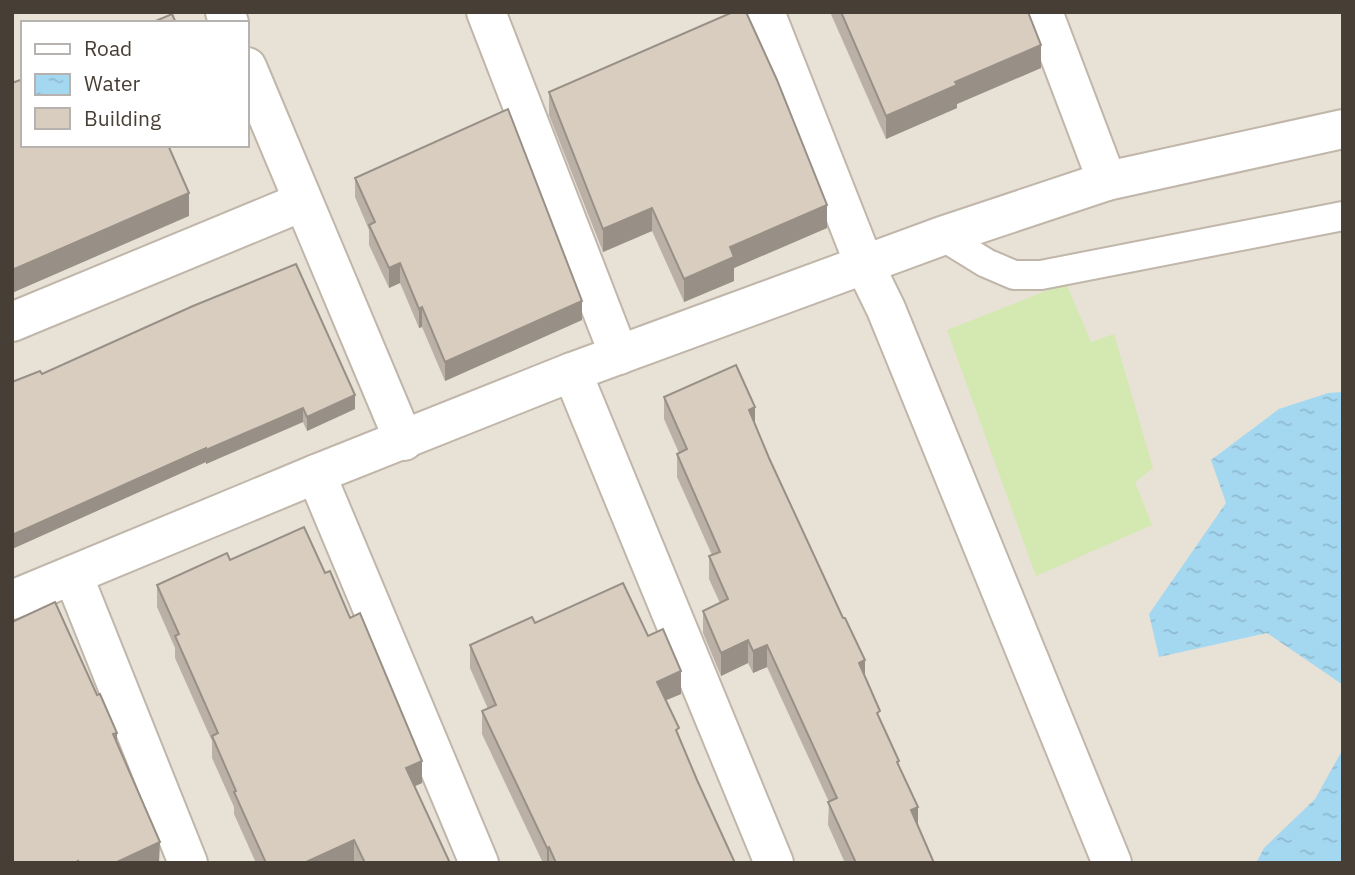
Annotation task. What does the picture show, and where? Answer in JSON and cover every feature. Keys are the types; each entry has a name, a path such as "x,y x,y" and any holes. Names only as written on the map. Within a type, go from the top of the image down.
{"street":[{"path":"486,12 620,355"},
{"path":"765,12 866,266 886,309 1112,863"},
{"path":"1043,12 1107,181"},
{"path":"248,69 404,441"},
{"path":"12,600 572,372 942,236 1107,181 1343,129"},
{"path":"12,322 302,202"},
{"path":"572,372 774,863"},
{"path":"316,474 479,863"},
{"path":"73,575 188,863"}],"lane":[{"path":"942,236 986,263 1014,275 1041,275 1343,216"}],"shaded area":[{"path":"12,12 1343,12 1343,863 12,863"}],"green space":[{"path":"1066,283 1091,342 1114,334 1153,468 1135,482 1152,525 1036,576 947,330"}],"water":[{"path":"1343,392 1343,685 1267,633 1159,657 1149,614 1226,503 1211,460 1279,409 1328,393"},
{"path":"1343,749 1343,863 1256,863 1264,848 1315,799"}],"building":[{"path":"733,12 746,12 777,80 827,205 730,247 734,257 684,279 652,208 603,229 549,92"},
{"path":"841,12 1028,12 1041,45 955,82 957,85 886,116"},
{"path":"172,14 175,21 156,21"},
{"path":"21,80 21,147 169,147 189,193 12,270 12,83"},
{"path":"508,109 582,301 445,362 400,263 389,268 369,225 375,222 355,178"},
{"path":"296,264 355,395 307,417 303,408 206,448 12,535 12,382 40,371 42,374 193,306"},
{"path":"736,365 755,407 749,410 769,458 865,660 859,663 880,711 877,713 899,761 897,762 918,807 911,810 934,863 856,863 828,802 837,798 767,645 753,651 748,640 721,653 703,611 728,599 709,556 720,552 677,454 687,449 664,397"},
{"path":"304,527 325,573 330,571 350,618 360,613 422,761 406,768 450,863 365,863 354,840 304,863 266,863 234,792 236,791 212,736 218,733 175,636 179,634 157,585 227,553 230,560"},
{"path":"623,583 648,636 663,629 681,671 657,682 735,863 556,863 482,711 496,705 470,645 532,617 535,623"},
{"path":"55,602 97,695 100,694 117,733 113,734 160,842 115,863 12,863 12,622"}]}
